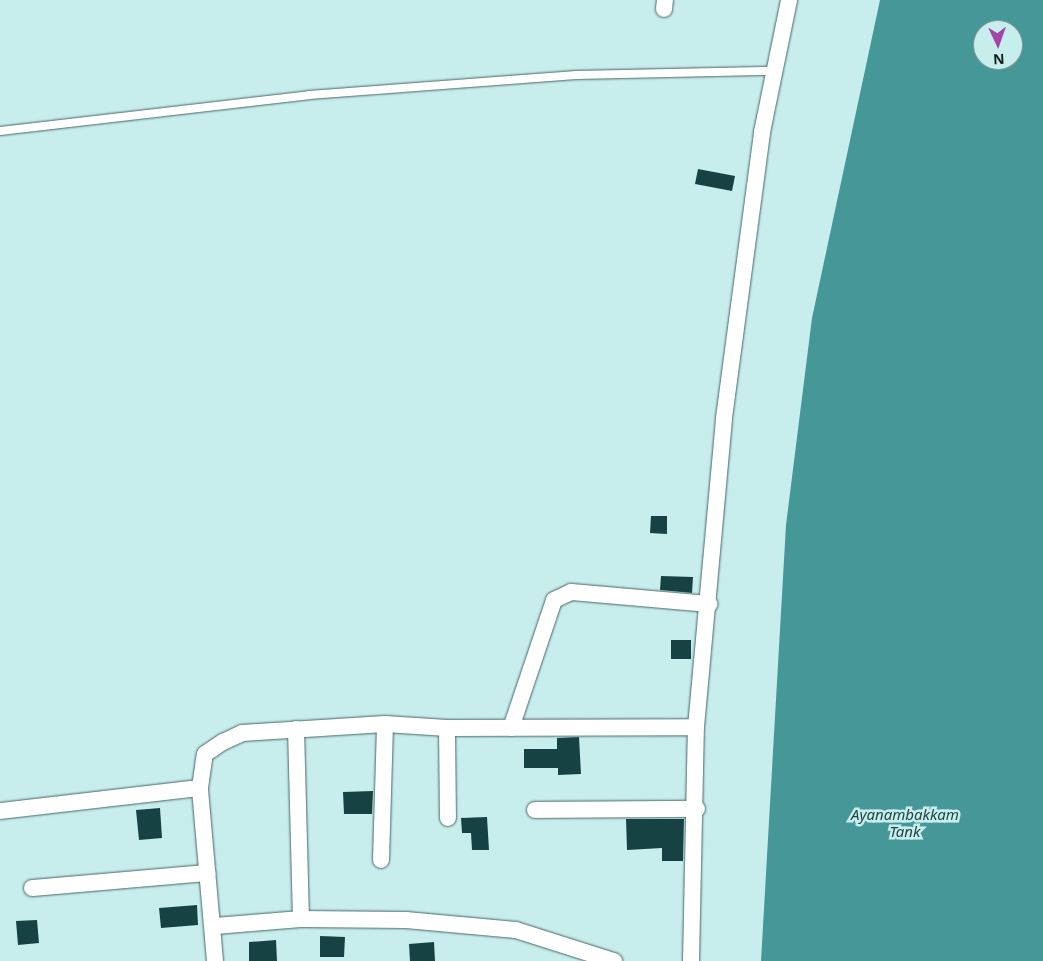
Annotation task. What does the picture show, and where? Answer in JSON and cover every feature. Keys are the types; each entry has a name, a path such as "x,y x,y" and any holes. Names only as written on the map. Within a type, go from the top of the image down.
{"street":[{"path":"691,961 697,809 696,727 709,604 724,418 762,132 789,0"},
{"path":"511,728 554,600 571,592 709,604"},
{"path":"212,961 215,926 207,873 200,788 205,754 223,742 242,733 385,724 447,728 696,727"},
{"path":"381,860 385,724"},
{"path":"447,728 448,818"},
{"path":"296,729 301,919"},
{"path":"0,811 200,788"},
{"path":"535,810 697,809"},
{"path":"32,888 207,873"},
{"path":"215,926 301,919 406,920 516,930 614,961"}],"lane":[{"path":"0,131 309,94 576,75 774,71"}],"water":[{"name":"Ayanambakkam Tank","path":"880,0 1043,0 1043,961 761,961 786,525 812,318"}],"building":[{"path":"698,169 735,176 732,191 695,184"},
{"path":"651,516 667,516 667,534 650,533"},
{"path":"661,576 693,577 692,593 660,590"},
{"path":"671,640 691,640 691,659 671,659"},
{"path":"579,737 581,774 558,775 558,768 524,768 524,749 557,749 557,738"},
{"path":"373,791 372,814 344,814 343,792"},
{"path":"160,808 162,838 139,840 136,810"},
{"path":"487,817 489,850 472,850 471,833 462,833 461,818"},
{"path":"626,819 684,819 683,861 662,861 662,848 627,850"},
{"path":"197,905 198,925 161,928 159,908"},
{"path":"37,920 39,943 18,945 16,921"},
{"path":"320,936 345,937 344,957 320,957"},
{"path":"276,940 277,961 249,961 249,942"},
{"path":"434,942 435,961 410,961 409,944"}]}
